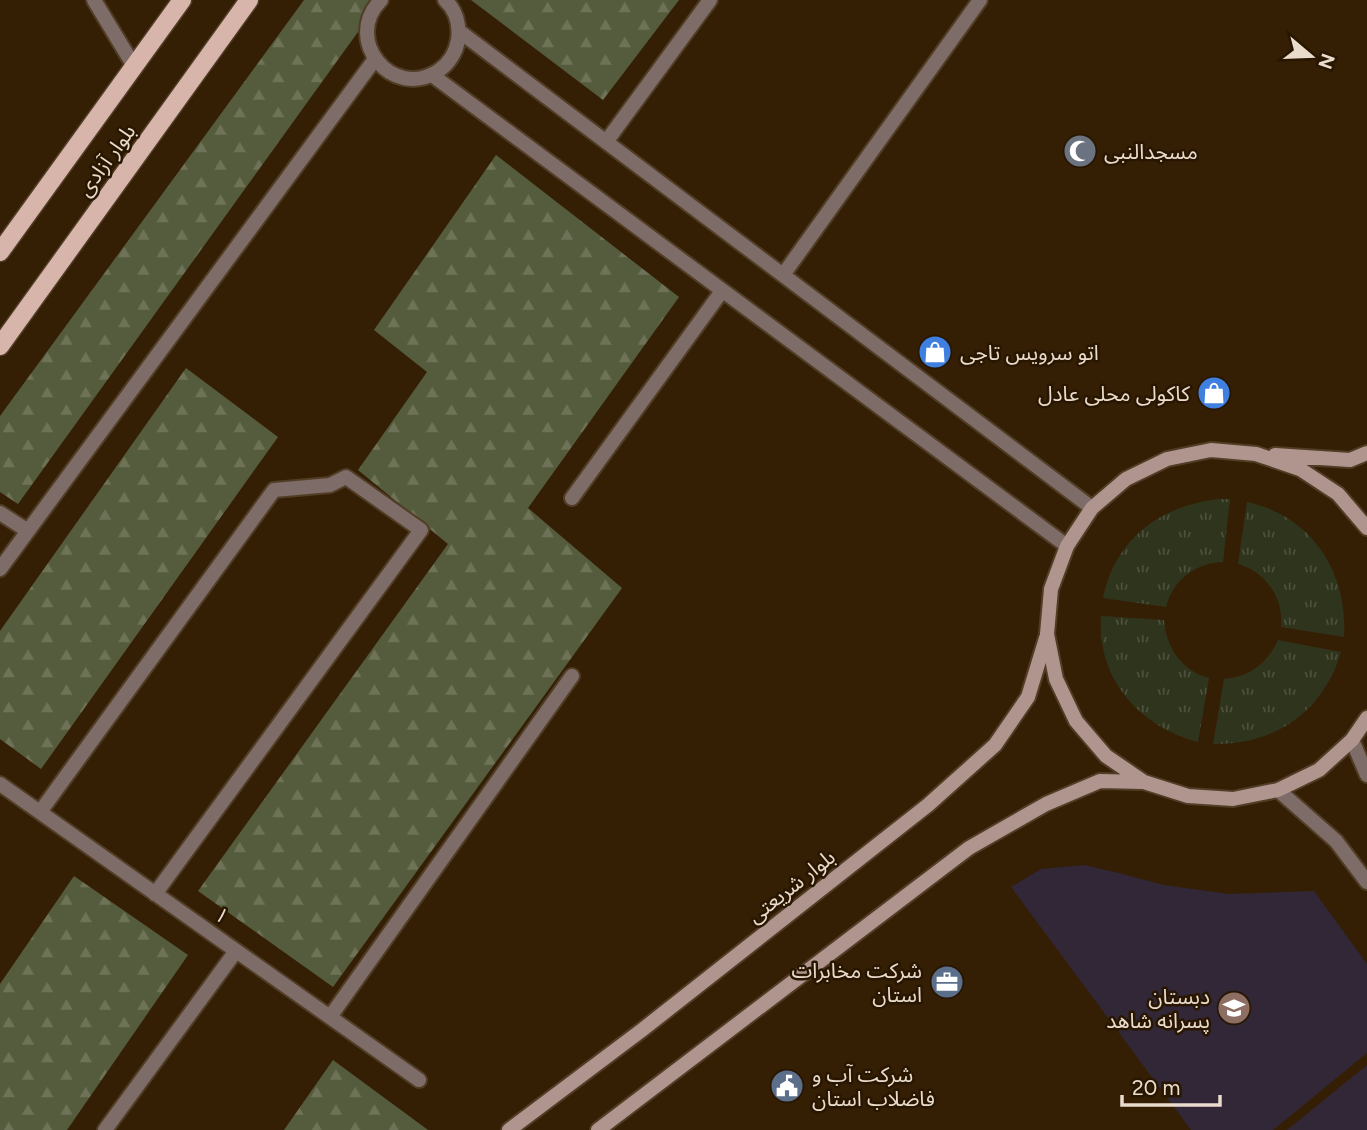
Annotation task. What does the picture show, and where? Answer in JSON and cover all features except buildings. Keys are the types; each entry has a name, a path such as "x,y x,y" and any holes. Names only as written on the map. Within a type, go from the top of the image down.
{"main road":[{"name":"بلوار آزادی","path":"0,252 182,0"},
{"name":"بلوار آزادی","path":"0,346 249,0"},
{"path":"1144,782 1106,756 1076,721 1056,679 1047,634 1051,589 1067,546 1092,508 1126,479 1167,459 1211,450 1350,460 1367,453"},
{"path":"1256,454 1300,469 1338,494 1367,528"},
{"name":"بلوار شریعتی","path":"509,1130 642,1030 928,805 995,745 1028,697 1047,634"},
{"path":"598,1130 969,848 1046,804 1100,781 1144,782 1188,796 1233,799 1278,790 1319,770 1352,740 1367,718"}],"street":[{"path":"94,0 134,66"},
{"path":"382,0 369,18 369,46 375,59 386,71 400,77 416,79 432,75 443,68 457,45 457,17 445,0"},
{"path":"606,142 710,0"},
{"path":"783,275 980,0"},
{"path":"459,31 1092,508"},
{"path":"0,569 375,59"},
{"path":"432,75 1067,546"},
{"path":"572,498 722,291"},
{"path":"40,812 275,490 330,485 346,477 421,530 155,894"},
{"path":"0,513 28,531"},
{"path":"330,1017 572,676"},
{"path":"1352,740 1367,775"},
{"name":"۱","path":"0,784 419,1080"},
{"path":"1278,790 1336,841 1367,882"},
{"path":"105,1130 236,951"}],"shaded area":[{"name":"دبستان پسرانه شاهد","path":"1084,865 1164,885 1229,894 1314,891 1367,964 1367,1053 1273,1130 1191,1130 1011,887 1041,869"},
{"path":"1367,1065 1367,1130 1287,1130"}],"green space":[{"path":"304,0 381,0 18,504 0,492 0,416"},
{"path":"471,0 679,0 603,100"},
{"path":"496,155 679,297 528,508 622,588 333,987 198,891 448,544 358,470 427,372 374,330"},
{"path":"186,368 278,437 41,769 0,739 0,631"},
{"path":"1218,499 1230,499 1223,562 1203,566 1187,575 1174,589 1166,607 1103,598 1118,559 1143,529 1177,509"},
{"path":"1247,502 1270,509 1290,520 1321,550 1340,590 1344,637 1281,627 1279,606 1271,588 1257,573 1238,564"},
{"path":"1101,616 1164,620 1168,640 1177,657 1191,670 1209,678 1198,742 1157,724 1140,712 1126,697 1106,660"},
{"path":"1278,640 1341,652 1322,692 1294,721 1276,731 1236,743 1213,744 1224,679 1242,675 1257,667 1269,656"},
{"path":"74,876 188,955 67,1130 0,1130 0,984"},
{"path":"333,1060 428,1130 284,1130"}],"place":[{"name":"مسجدالنبی","path":"1080,151"},
{"name":"اتو سرویس تاجی","path":"935,352"},
{"name":"کاکولی محلی عادل","path":"1214,393"},
{"name":"شرکت مخابرات استان","path":"947,982"},
{"name":"دبستان پسرانه شاهد","path":"1234,1008"},
{"name":"شرکت آب و فاضلاب استان","path":"787,1086"}]}
